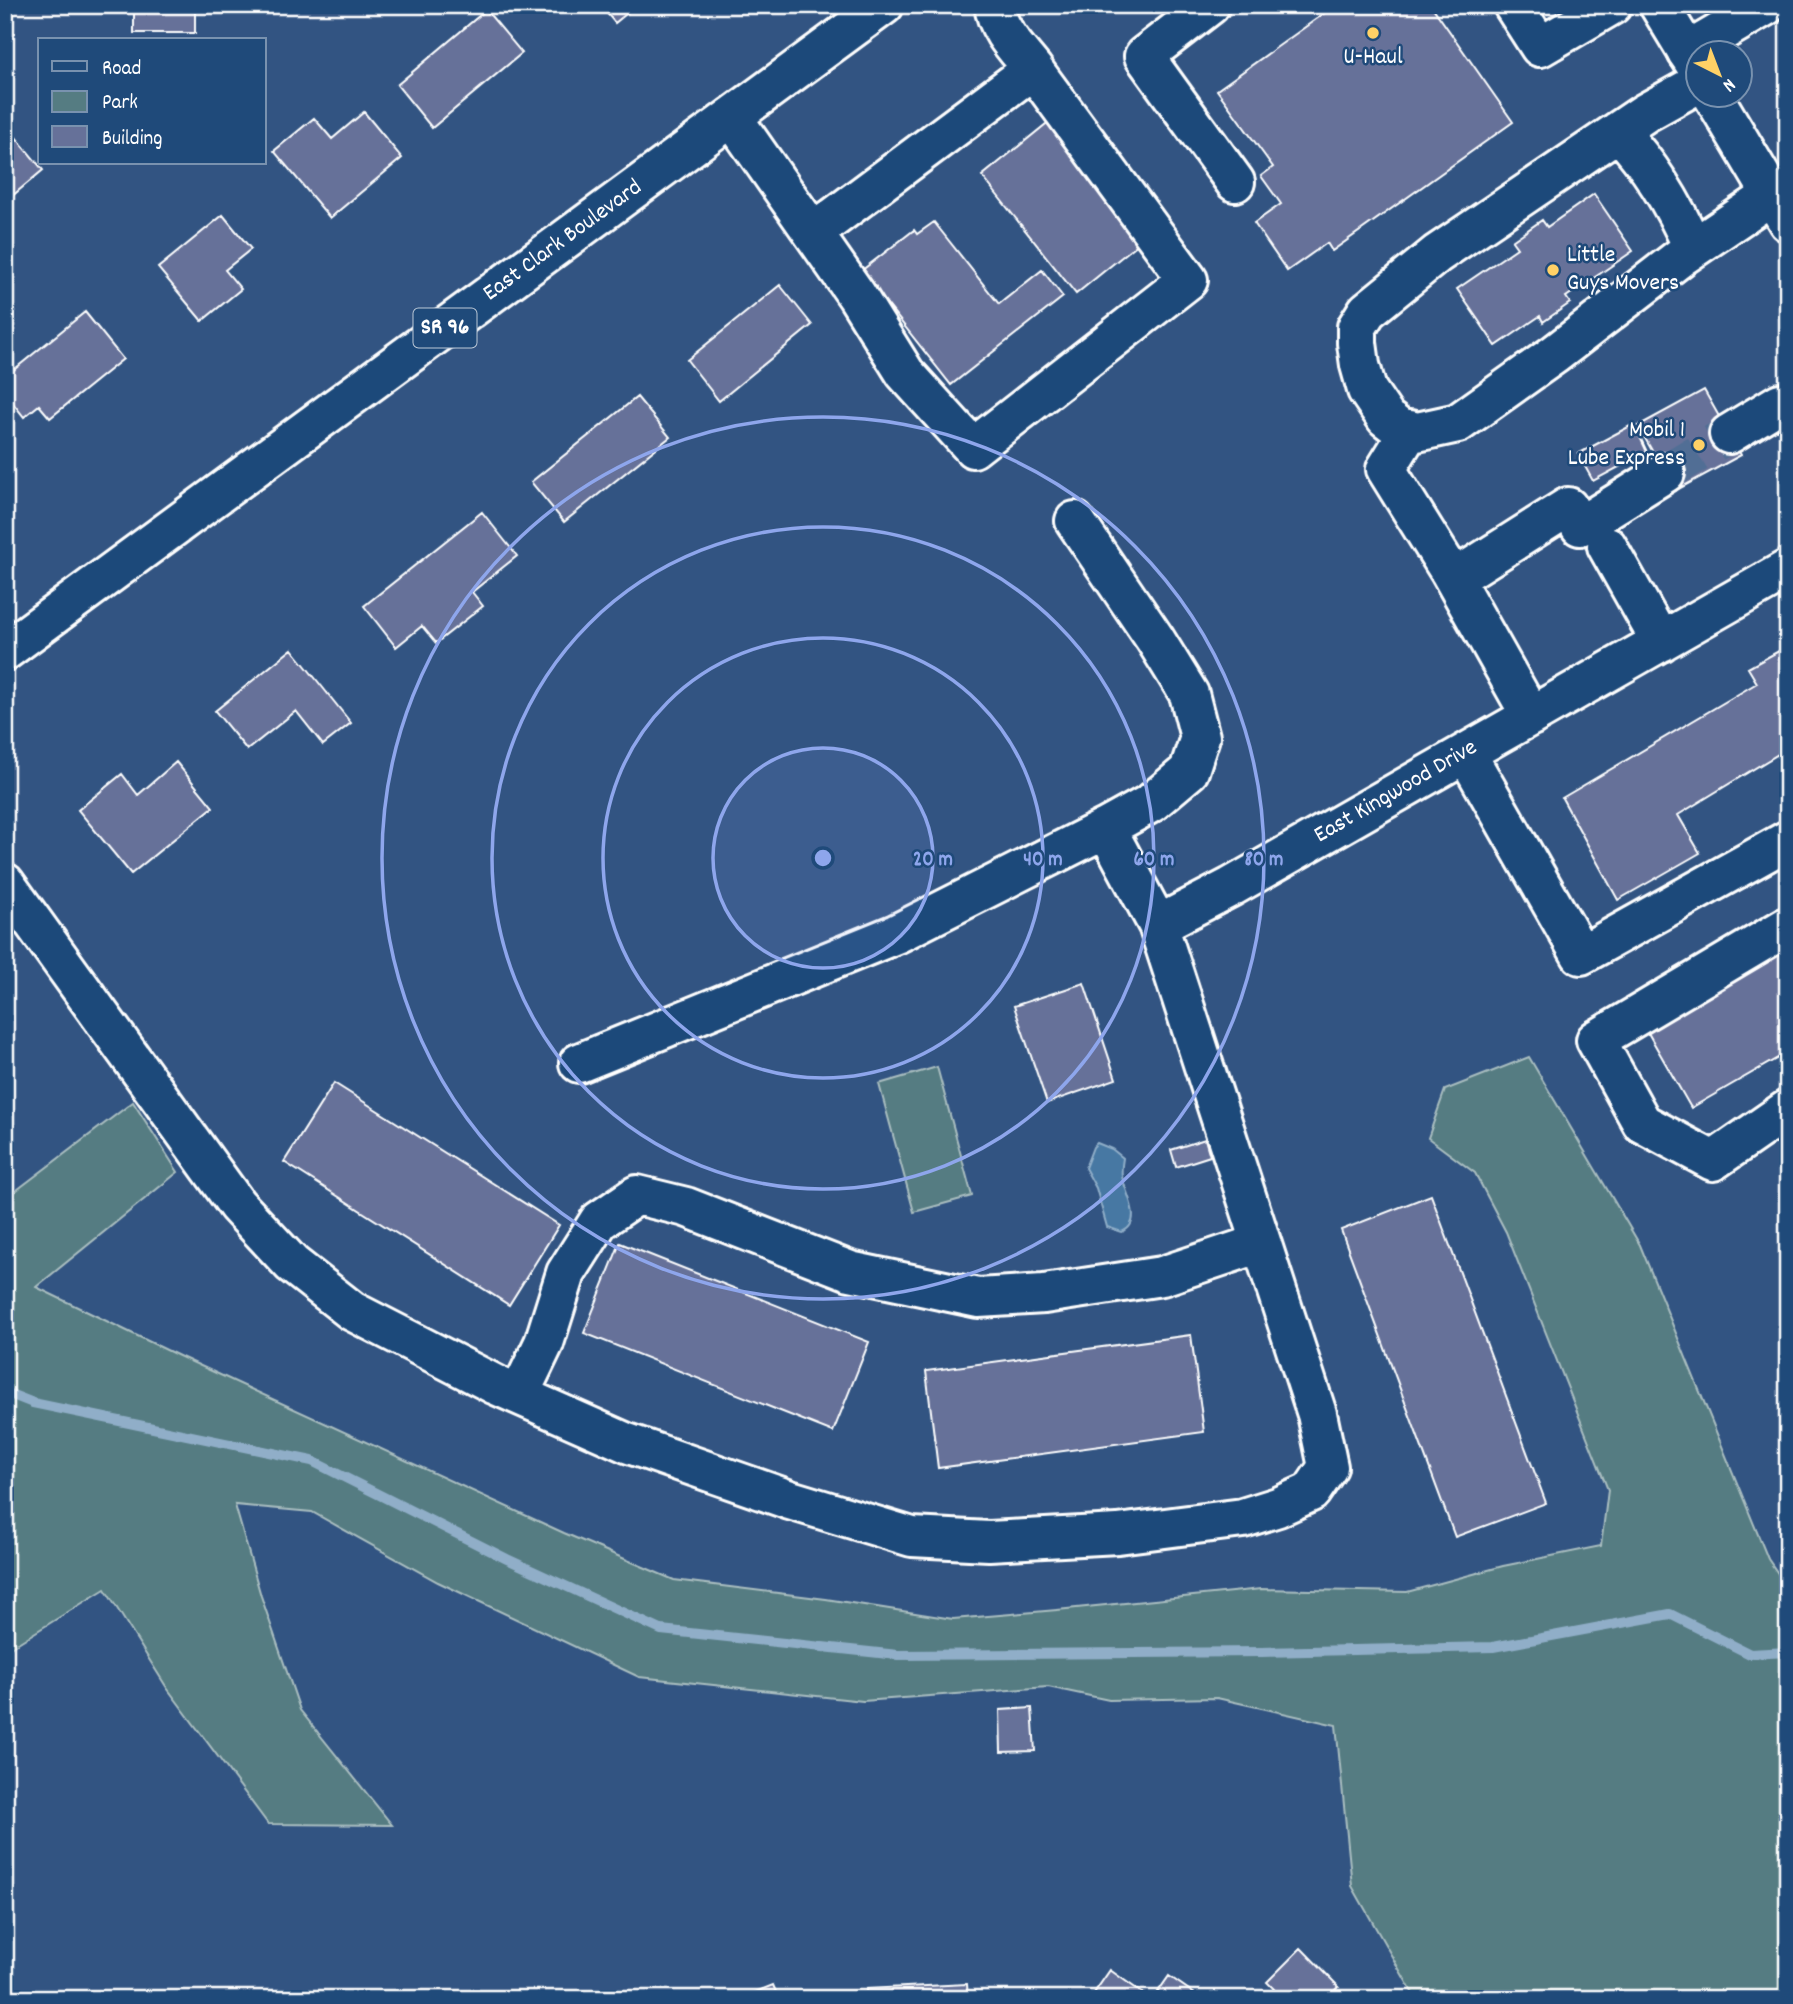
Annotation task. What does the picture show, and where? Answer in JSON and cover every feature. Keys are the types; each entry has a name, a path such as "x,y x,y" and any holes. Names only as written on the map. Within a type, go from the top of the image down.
{"street":[{"name":"East Clark Boulevard","path":"5,651 884,5"},
{"path":"732,117 857,296 905,373 973,448 1188,279 1007,37 994,5"},
{"path":"1210,5 1144,56 1235,181"},
{"path":"1513,5 1540,47 1612,5"},
{"path":"1659,5 1685,51"},
{"path":"1730,38 1767,5"},
{"path":"813,233 1033,69"},
{"path":"1685,78 1645,113 1437,254 1367,311 1357,327 1360,365 1367,390 1386,418 1399,428 1418,432 1458,423 1555,354 1693,248 1780,209 1720,108"},
{"path":"1618,131 1641,156 1680,217 1693,248"},
{"path":"1730,434 1784,391"},
{"path":"1410,430 1387,469 1454,579 1531,716"},
{"path":"1454,579 1585,526 1665,473"},
{"path":"579,1063 897,934 1151,803 1189,771 1200,737 1189,694 1155,639 1074,521"},
{"path":"1585,526 1661,642"},
{"name":"East Kingwood Drive","path":"1158,925 1231,887 1788,569"},
{"path":"1466,753 1581,955 1788,840"},
{"path":"5,883 237,1205 292,1264 352,1311 519,1395 627,1443 790,1500 912,1537 989,1542 1118,1534 1243,1518 1278,1507 1311,1492 1328,1467 1317,1414 1158,925 1106,828"},
{"path":"1788,926 1596,1040 1642,1123 1713,1161 1788,1108"},
{"path":"519,1395 544,1343 566,1273 599,1221 637,1195 685,1207 850,1271 978,1298 1044,1294 1162,1276 1261,1242"}],"green space":[{"path":"1529,1057 1640,1245 1768,1559 1788,1588 1788,1999 1416,1999 1352,1886 1336,1725 1217,1698 1109,1700 1048,1687 863,1701 639,1677 438,1582 312,1512 235,1505 261,1596 300,1710 392,1825 268,1824 167,1688 105,1589 5,1651 5,1199 133,1102 178,1172 36,1287 179,1356 564,1533 674,1580 826,1599 953,1619 1261,1589 1407,1592 1503,1566 1601,1546 1608,1490 1506,1232 1475,1173 1428,1138 1445,1090"},
{"path":"937,1067 972,1196 914,1212 879,1084"}],"water":[{"path":"1097,1143 1112,1149 1123,1158 1122,1176 1133,1214 1129,1227 1122,1232 1107,1227 1096,1188 1085,1168"}],"building":[{"path":"134,5 195,5 195,33 134,33"},
{"path":"600,5 637,5 615,23"},
{"path":"1336,5 1431,5 1513,122 1332,251 1327,243 1287,271 1254,223 1281,204 1261,176 1273,167 1217,90"},
{"path":"486,10 522,53 432,128 397,85"},
{"path":"364,112 402,158 330,218 274,151 314,118 332,139"},
{"path":"1051,120 1145,238 1076,294 982,176"},
{"path":"5,124 43,170 5,202"},
{"path":"1594,194 1633,251 1566,297 1570,303 1543,322 1540,316 1496,346 1457,289 1517,248 1512,241 1542,220 1547,227"},
{"path":"223,215 251,249 225,270 241,289 202,321 158,268"},
{"path":"934,222 999,304 1042,270 1063,297 951,385 861,271 914,230 917,234"},
{"path":"780,285 812,325 719,401 687,360"},
{"path":"85,312 123,359 50,418 39,405 24,417 5,393 5,377"},
{"path":"1704,390 1741,455 1675,491 1638,426"},
{"path":"637,397 670,437 564,522 531,482"},
{"path":"1634,424 1647,452 1593,481 1578,454"},
{"path":"482,512 517,556 472,592 483,606 436,643 422,626 396,647 364,606"},
{"path":"1788,646 1788,748 1678,815 1700,853 1618,900 1562,798 1757,683 1748,668"},
{"path":"292,649 351,723 323,745 296,711 247,750 215,711"},
{"path":"176,762 213,807 131,874 78,810 122,774 138,795"},
{"path":"1788,940 1788,1052 1691,1108 1643,1024"},
{"path":"1084,983 1116,1079 1047,1103 1014,1006"},
{"path":"334,1083 559,1225 509,1305 284,1162"},
{"path":"1205,1139 1210,1156 1176,1167 1171,1150"},
{"path":"1431,1195 1546,1503 1455,1537 1341,1230"},
{"path":"620,1243 869,1342 833,1432 584,1333"},
{"path":"1191,1335 1204,1432 938,1468 926,1371"},
{"path":"1032,1708 1035,1751 1001,1752 1000,1710"},
{"path":"1301,1948 1339,1987 1327,1999 1265,1999 1274,1989 1267,1982"},
{"path":"1110,1970 1151,1999 1090,1999"},
{"path":"1169,1976 1202,1999 1153,1999"},
{"path":"967,1984 968,1999 866,1999 866,1989"},
{"path":"773,1985 779,1999 738,1999"}],"waterway":[{"path":"5,1392 33,1403 312,1461 507,1559 661,1630 898,1655 1262,1652 1493,1647 1670,1614 1750,1654 1788,1652"}],"tunnel":[{"path":"1665,473 1729,434"}],"place":[{"name":"U-Haul","path":"1373,33"},
{"name":"Little Guys Movers","path":"1553,270"},
{"name":"Mobil 1 Lube Express","path":"1699,445"}]}
